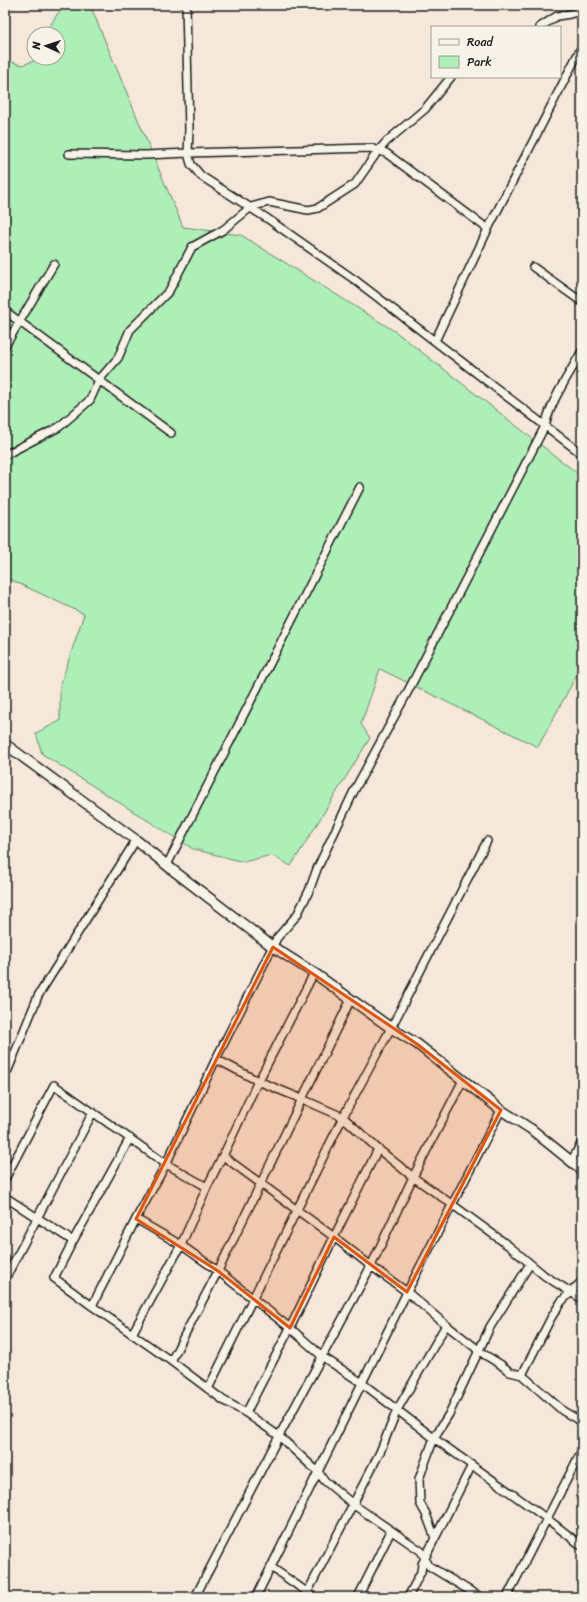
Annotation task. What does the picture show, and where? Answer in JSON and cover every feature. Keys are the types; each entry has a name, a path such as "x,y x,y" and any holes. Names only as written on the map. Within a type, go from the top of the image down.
{"street":[{"path":"186,5 189,130 188,153 191,164 201,176 251,207 355,280 582,454"},
{"path":"542,26 557,16 582,10"},
{"path":"435,341 488,229 582,46"},
{"path":"5,455 58,427 90,400 99,380 118,358 130,330 169,291 192,247 223,230 251,207 269,202 308,210 318,208 355,184 378,151 387,141 425,109 450,78"},
{"path":"69,154 146,155 371,148 386,153 488,229"},
{"path":"5,346 54,264"},
{"path":"533,267 582,302"},
{"path":"5,311 20,320 171,433"},
{"path":"92,1306 166,1164 216,1059 277,938 296,914 309,891 317,869 354,792 546,426 547,419 556,397 582,352"},
{"path":"167,865 360,487"},
{"path":"5,744 136,840 273,947 314,973 417,1044 501,1110 531,1129 582,1170"},
{"path":"5,1072 8,1070 38,996 136,840"},
{"path":"208,1389 343,1117 392,1028 487,840"},
{"path":"132,1334 181,1245 258,1081 314,973"},
{"path":"171,1361 218,1271 260,1182 351,999"},
{"path":"216,1059 258,1081 343,1117 378,1149 413,1177 453,1205 545,1276 582,1298"},
{"path":"195,1597 279,1436 371,1266 413,1177 463,1080"},
{"path":"258,1081 223,1156 407,1292 446,1325 479,1350 510,1372 522,1375 563,1411 582,1422"},
{"path":"5,1179 54,1085 166,1164 207,1187"},
{"path":"256,1597 407,1292 501,1110"},
{"path":"5,1279 93,1112"},
{"path":"130,1138 54,1278 223,1400 246,1413 279,1436 318,1472 325,1481 354,1505 421,1551 429,1566 480,1597"},
{"path":"571,1162 582,1142"},
{"path":"246,1413 290,1328 378,1149"},
{"path":"5,1197 73,1241"},
{"path":"136,1219 181,1245 218,1271 290,1328 323,1357 362,1383 434,1438 546,1518 582,1546"},
{"path":"435,1538 420,1503 419,1479 434,1438 449,1414 490,1327 530,1264"},
{"path":"522,1375 551,1318 561,1302 582,1280"},
{"path":"306,1595 354,1505 380,1452 397,1410 446,1325"},
{"path":"507,1597 582,1450"},
{"path":"408,1597 421,1572 422,1564 472,1465"},
{"path":"358,1597 391,1531"},
{"path":"271,1566 306,1595 314,1597"}],"highlighted area":[{"path":"273,947 417,1044 501,1110 407,1292 334,1237 290,1328 218,1271 136,1219"}],"green space":[{"path":"72,5 90,5 183,227 241,235 396,332 582,477 582,665 538,747 380,669 361,724 370,738 291,866 271,855 244,862 193,849 42,754 36,733 60,721 60,686 84,614 5,577 5,60 22,65 26,64 26,66 66,66 66,26 50,26 58,13"}]}
